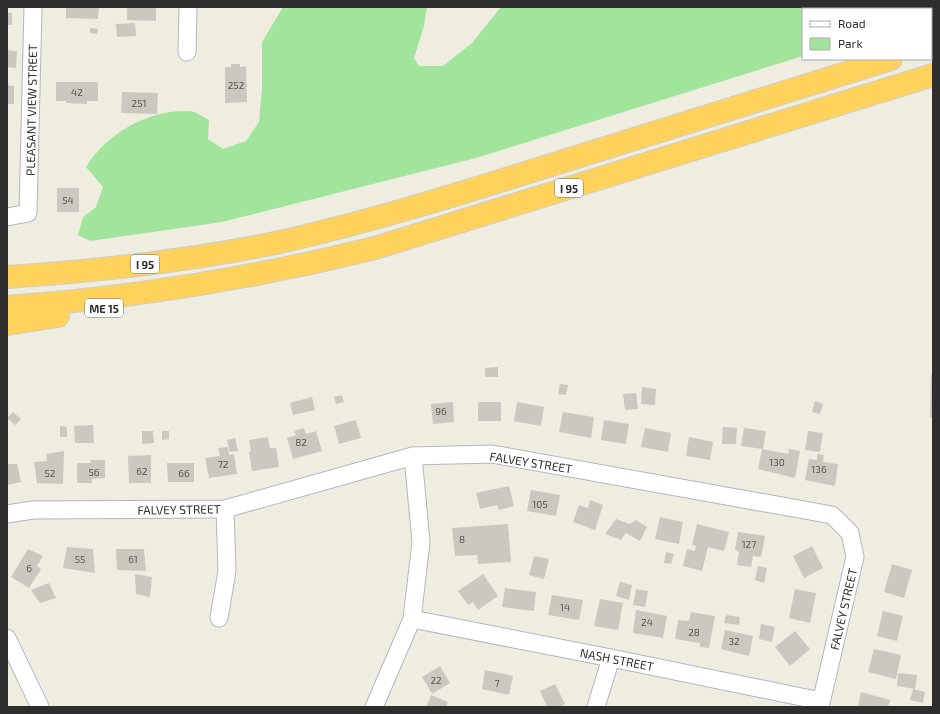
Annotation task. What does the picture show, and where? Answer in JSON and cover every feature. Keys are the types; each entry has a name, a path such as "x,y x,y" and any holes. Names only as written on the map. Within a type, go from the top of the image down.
{"highway":[{"name":"I 95","path":"7,277 140,265 225,252 288,240 436,201 888,60"},
{"name":"I 95","path":"7,307 96,299 200,285 266,273 375,248 933,75"},
{"name":"ME 15","path":"7,324 102,308 200,285"}],"street":[{"name":"PLEASANT VIEW STREET","path":"7,216 28,214 33,7"},
{"path":"188,7 188,52"},
{"name":"FALVEY STREET","path":"7,514 33,510 225,509 413,456 492,454 832,516 850,533 855,557 820,704"},
{"path":"374,707 412,619 421,542 413,456"},
{"path":"219,618 227,571 225,509"},
{"name":"NASH STREET","path":"412,619 611,658 820,704"},
{"path":"7,638 40,707"},
{"path":"596,707 611,658"}],"green space":[{"path":"283,7 427,7 424,26 414,58 419,66 443,66 472,43 501,7 933,7 932,16 932,8 802,8 802,56 476,158 222,222 90,241 78,235 83,217 96,207 103,187 86,167 105,144 130,126 159,114 174,111 191,111 209,120 208,139 223,149 246,141 259,122 262,89 262,42"}],"building":[{"path":"66,7 99,7 98,19 66,18"},
{"path":"127,7 156,7 156,21 127,20"},
{"path":"7,13 12,13 12,25 7,25"},
{"path":"135,23 136,36 117,37 116,24"},
{"path":"90,28 98,29 97,34 90,33"},
{"path":"7,50 17,51 16,68 7,67"},
{"path":"231,64 240,64 240,67 246,66 247,102 225,103 225,67 231,67"},
{"path":"56,82 98,82 98,101 87,101 87,104 56,101"},
{"path":"7,85 14,86 14,104 7,104"},
{"path":"122,92 158,93 157,114 121,113"},
{"path":"57,188 79,188 79,212 57,212"},
{"path":"498,367 498,377 485,377 485,368"},
{"path":"931,375 933,375 933,417 930,417"},
{"path":"560,384 568,385 566,395 558,394"},
{"path":"642,387 656,389 655,405 641,404"},
{"path":"636,393 638,409 625,410 623,394"},
{"path":"342,395 344,402 336,404 334,397"},
{"path":"312,397 315,410 293,415 290,403"},
{"path":"815,401 823,404 820,414 812,412"},
{"path":"453,402 454,422 433,424 431,404"},
{"path":"478,402 501,402 501,421 478,421"},
{"path":"517,402 544,407 541,426 514,421"},
{"path":"13,412 21,419 15,425 7,418"},
{"path":"563,412 594,417 591,438 559,432"},
{"path":"356,420 361,438 339,444 334,426"},
{"path":"604,420 629,424 626,444 601,440"},
{"path":"93,425 94,443 75,443 74,426"},
{"path":"60,426 67,427 67,437 60,437"},
{"path":"723,427 737,428 736,444 722,444"},
{"path":"304,428 306,434 316,431 322,451 293,459 287,438 296,435 294,431"},
{"path":"645,428 671,433 668,452 641,447"},
{"path":"744,428 766,431 763,449 741,446"},
{"path":"142,431 153,431 154,443 142,444"},
{"path":"162,431 169,431 169,439 162,440"},
{"path":"808,431 823,433 820,452 805,450"},
{"path":"268,437 270,448 276,448 279,467 252,471 249,440"},
{"path":"689,437 713,442 710,460 686,456"},
{"path":"235,438 238,451 230,452 227,440"},
{"path":"228,447 229,455 234,454 237,474 209,478 205,458 220,456 218,448"},
{"path":"762,449 788,454 789,449 800,451 795,478 758,469"},
{"path":"64,451 63,484 37,483 34,462 47,461 46,454"},
{"path":"817,454 824,455 823,462 838,464 835,486 805,480 809,459 817,460"},
{"path":"151,455 151,483 129,483 128,456"},
{"path":"91,460 105,460 105,478 92,479 92,483 77,483 77,463 91,463"},
{"path":"167,463 194,463 194,482 168,482"},
{"path":"7,464 17,464 21,482 7,485"},
{"path":"509,486 514,506 499,510 497,505 480,509 476,493"},
{"path":"531,490 560,495 556,516 527,511"},
{"path":"590,500 603,505 595,530 573,522 579,505 588,508"},
{"path":"660,517 683,522 679,544 655,539"},
{"path":"616,519 630,524 636,520 647,527 640,541 626,533 621,540 605,534"},
{"path":"508,524 511,562 478,564 477,555 455,556 452,528"},
{"path":"697,524 729,532 724,551 708,547 702,571 683,566 687,549 695,551 696,546 692,545"},
{"path":"738,532 765,536 761,557 753,556 751,567 737,565 739,552 735,550"},
{"path":"812,546 823,568 804,578 793,556"},
{"path":"67,547 93,549 95,573 63,568"},
{"path":"28,549 43,556 37,566 41,569 29,588 11,577"},
{"path":"116,549 144,549 146,571 117,570"},
{"path":"666,552 674,554 671,564 664,563"},
{"path":"534,556 549,559 544,579 529,575"},
{"path":"892,564 912,570 904,598 884,592"},
{"path":"758,566 767,568 764,583 755,580"},
{"path":"135,574 152,577 150,597 136,594"},
{"path":"483,574 498,596 478,610 473,602 468,605 458,591"},
{"path":"620,582 632,585 629,600 616,596"},
{"path":"49,583 56,598 40,603 31,590"},
{"path":"505,588 536,592 534,611 502,607"},
{"path":"636,589 648,591 645,607 633,605"},
{"path":"795,589 816,593 810,623 789,618"},
{"path":"552,595 583,600 579,620 548,615"},
{"path":"600,599 623,603 618,630 594,626"},
{"path":"636,610 667,616 663,638 633,633"},
{"path":"883,611 903,616 897,641 877,636"},
{"path":"691,612 715,616 709,648 700,647 700,643 675,639 678,620 689,621"},
{"path":"726,615 740,617 739,625 724,623"},
{"path":"761,624 775,627 772,642 759,639"},
{"path":"725,630 753,636 749,656 721,649"},
{"path":"795,631 810,649 790,666 775,647"},
{"path":"874,649 901,655 896,679 868,672"},
{"path":"440,666 450,683 432,694 422,677"},
{"path":"485,670 513,676 509,695 482,689"},
{"path":"898,673 917,675 915,689 897,686"},
{"path":"555,684 565,704 559,707 547,707 540,691"},
{"path":"913,689 925,692 923,703 910,700"},
{"path":"861,692 890,700 888,707 858,707"},
{"path":"431,695 448,702 446,707 427,706"}]}
